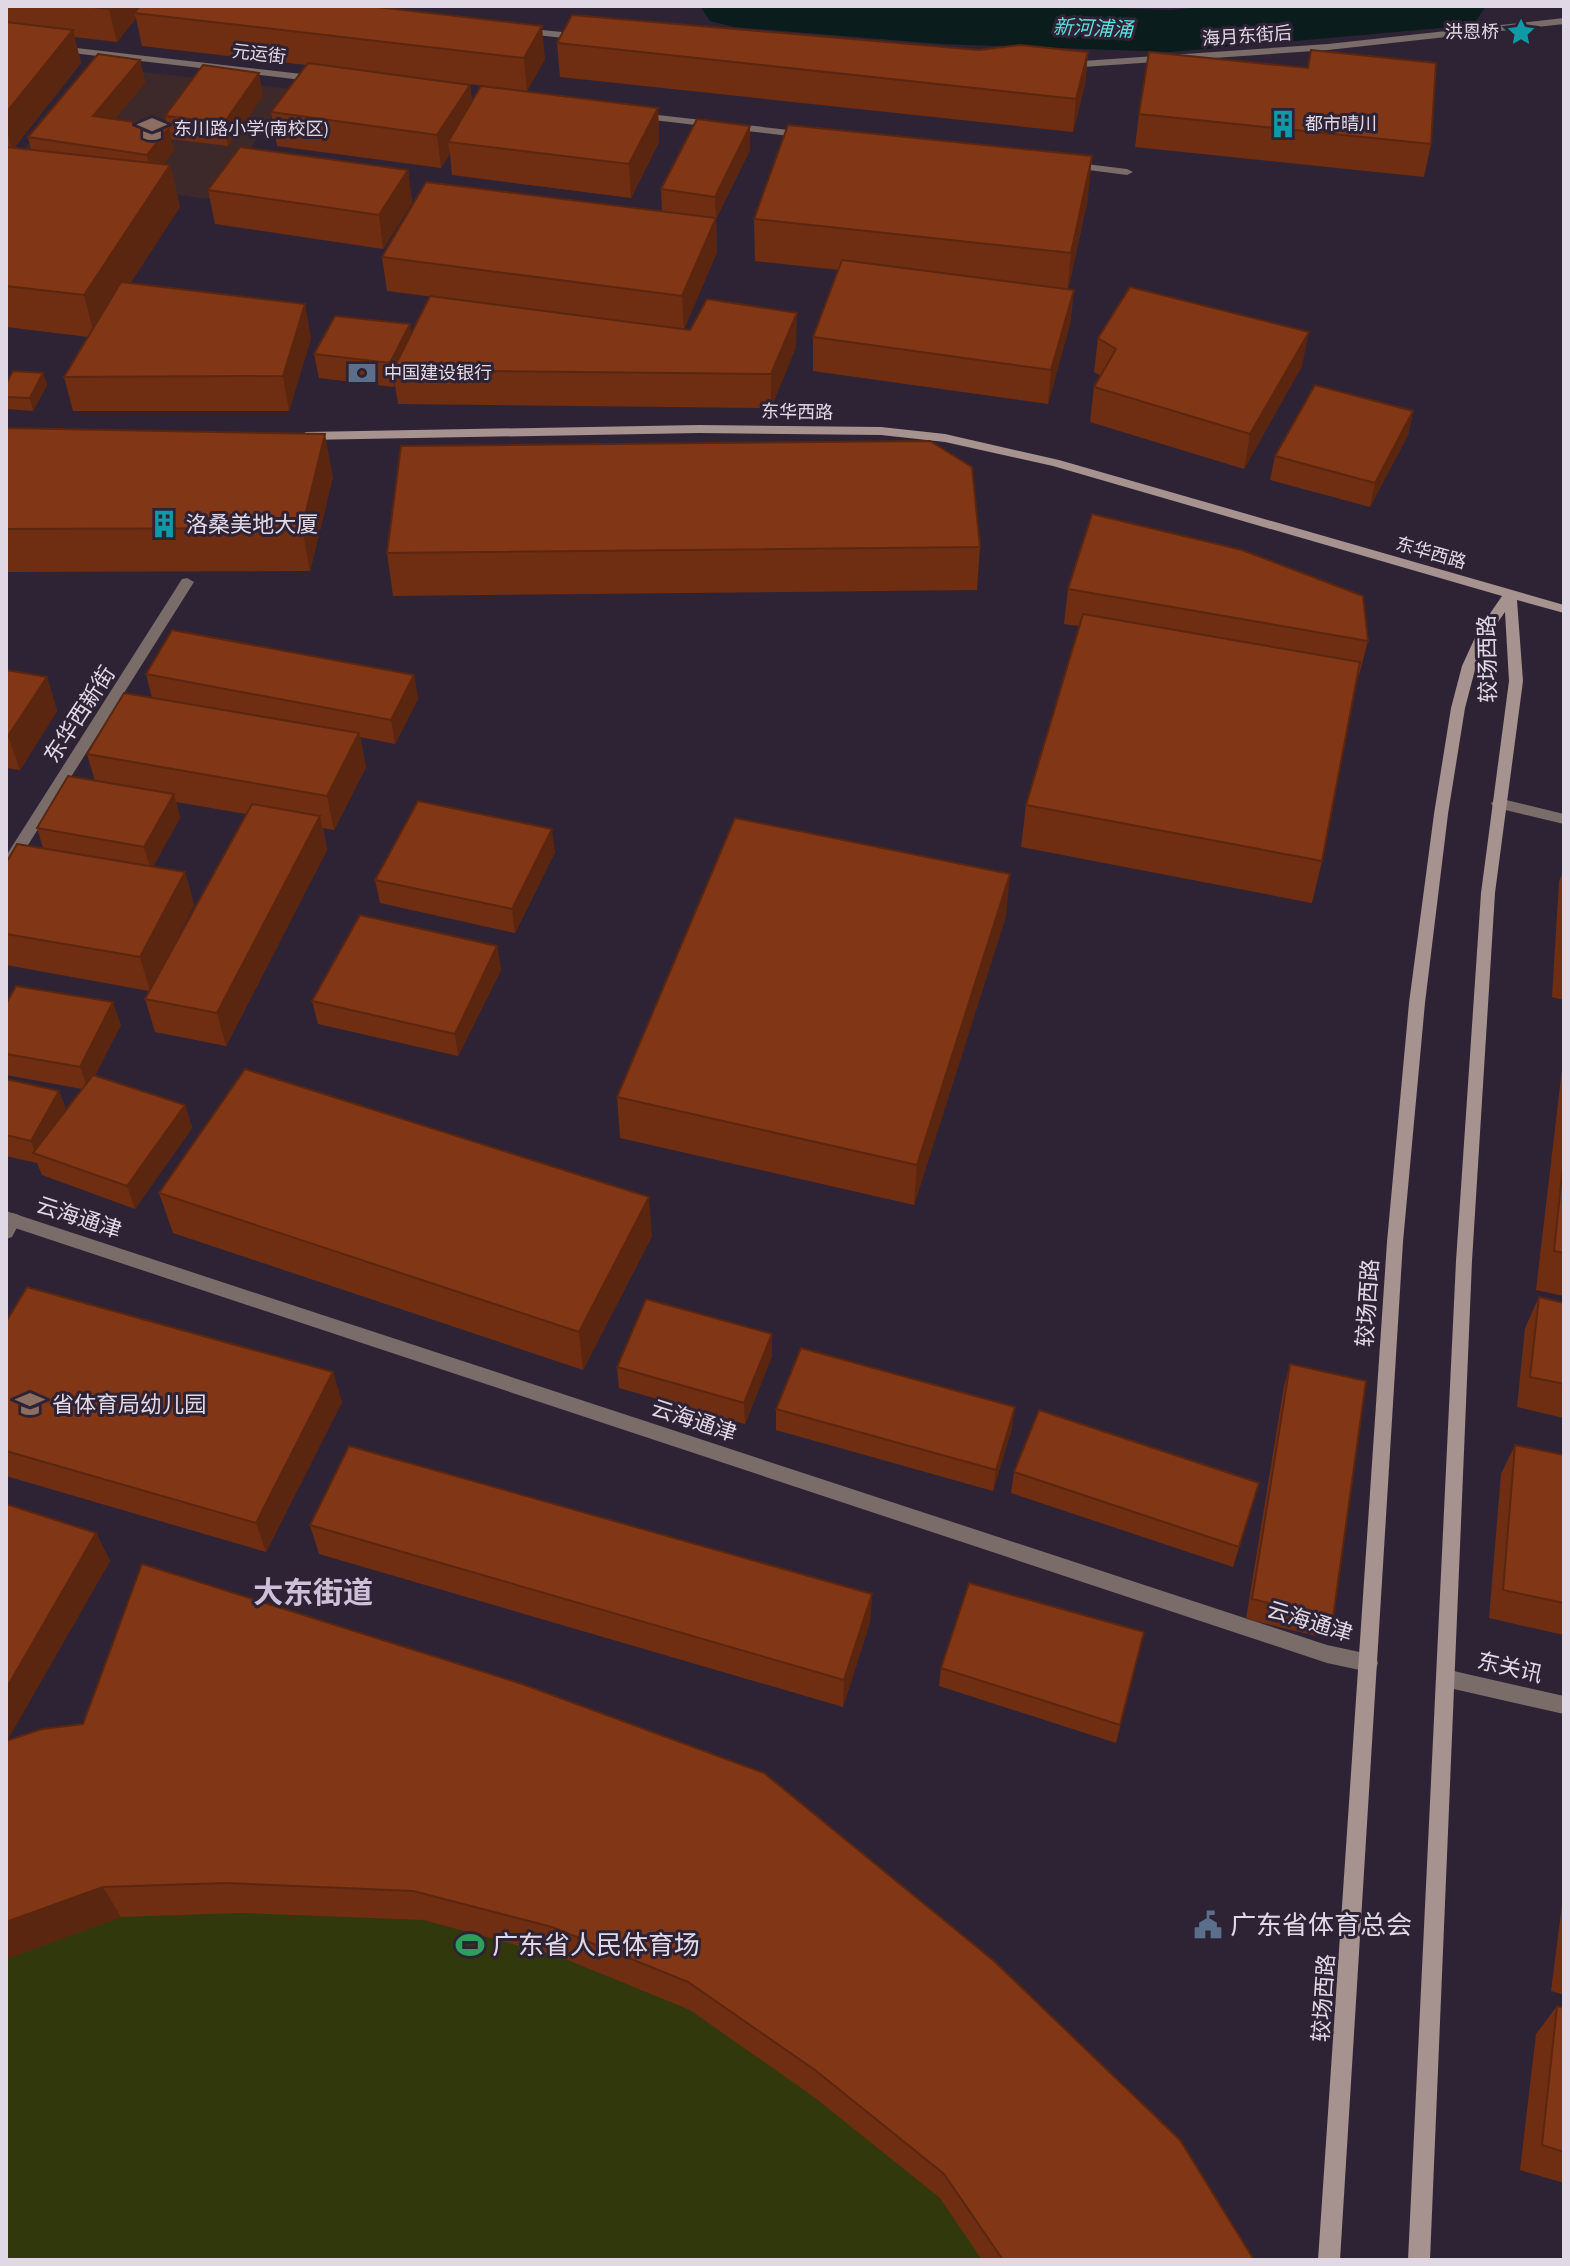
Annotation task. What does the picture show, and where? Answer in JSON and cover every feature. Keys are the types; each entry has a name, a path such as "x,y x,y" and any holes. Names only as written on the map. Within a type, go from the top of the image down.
{"street":[{"name":"海月东街后","path":"1051,66 1328,47 1564,21"},
{"path":"513,31 592,38"},
{"name":"元运街","path":"53,48 338,81"},
{"path":"622,114 827,137"},
{"path":"1064,164 1127,172"},
{"name":"东华西路","path":"288,436 699,429 881,431 945,438 1055,463 1564,609"},
{"name":"东华西新街","path":"6,868 187,582"},
{"name":"较场西路","path":"1419,2260 1464,1261 1488,893 1516,681 1510,594"},
{"name":"较场西路","path":"1329,2260 1395,1242 1417,1003 1458,708 1469,666 1485,631 1510,594"},
{"path":"1498,803 1564,819"},
{"name":"云海通津","path":"8,1223 1327,1654 1369,1663"},
{"name":"东关讯","path":"1445,1678 1564,1705"}],"shaded area":[{"name":"东川路小学(南校区)","path":"91,66 291,89 215,200 7,170"}],"green space":[{"name":"广东省人民体育场","path":"158,1599 1227,2260 6,2260 6,1780 61,1762"}],"building":[{"path":"83,6 112,6 109,9"},
{"path":"140,6 368,6 542,26 524,58 134,13"},
{"path":"572,15 979,50 1020,45 1088,52 1076,99 557,43"},
{"path":"6,22 73,30 6,113"},
{"path":"1311,50 1436,63 1431,144 1139,114 1149,52 1308,68"},
{"path":"98,54 140,60 93,116 169,127 147,155 28,137"},
{"path":"308,63 470,85 437,135 271,112"},
{"path":"203,65 259,73 224,123 165,116"},
{"path":"481,86 658,108 629,164 448,142"},
{"path":"697,119 750,126 715,197 661,189"},
{"path":"788,125 1092,156 1071,253 754,219"},
{"path":"6,147 170,165 84,295 6,286"},
{"path":"240,147 408,170 379,215 208,190"},
{"path":"426,182 716,218 682,296 382,257"},
{"path":"842,260 1074,290 1051,370 813,337"},
{"path":"121,282 305,304 283,376 64,377"},
{"path":"1130,287 1309,332 1250,434 1094,387 1116,349 1098,338"},
{"path":"430,296 690,330 707,299 797,313 771,374 393,370"},
{"path":"335,316 410,324 390,363 314,354"},
{"path":"13,371 43,373 30,398 6,397 6,384"},
{"path":"1315,385 1413,411 1375,483 1275,456"},
{"path":"6,428 325,434 302,528 6,529"},
{"path":"930,441 972,467 980,547 387,553 401,446"},
{"path":"1092,514 1242,550 1363,596 1368,641 1068,589"},
{"path":"1083,614 1360,662 1322,861 1026,805"},
{"path":"172,630 414,675 391,720 146,674"},
{"path":"6,670 47,677 8,736 6,736"},
{"path":"124,693 359,733 327,796 87,754"},
{"path":"68,776 174,794 144,847 37,828"},
{"path":"418,801 552,829 512,909 375,880"},
{"path":"252,804 320,816 217,1013 145,999"},
{"path":"735,818 1010,874 917,1165 617,1097"},
{"path":"17,844 185,872 140,957 6,934 6,863"},
{"path":"360,915 497,946 455,1034 312,1001"},
{"path":"16,986 113,1002 80,1067 6,1054 6,1004"},
{"path":"245,1069 649,1197 579,1332 159,1193"},
{"path":"93,1075 185,1105 127,1186 33,1153"},
{"path":"6,1079 59,1091 31,1141 6,1135"},
{"path":"1564,1156 1564,1253 1554,1251"},
{"path":"27,1287 333,1372 256,1523 6,1451 6,1322"},
{"path":"1539,1297 1564,1303 1564,1384 1530,1377"},
{"path":"646,1299 772,1334 744,1403 617,1367"},
{"path":"801,1348 1015,1407 996,1470 776,1409"},
{"path":"1290,1364 1366,1381 1333,1618 1252,1599"},
{"path":"1039,1410 1259,1483 1239,1547 1014,1472"},
{"path":"1515,1445 1564,1455 1564,1603 1503,1590"},
{"path":"349,1446 872,1594 844,1680 310,1525"},
{"path":"6,1504 96,1533 6,1689"},
{"path":"142,1564 522,1684 764,1773 994,1961 1180,2140 1254,2260 1003,2260 944,2174 815,2070 688,1982 552,1927 413,1891 226,1883 103,1887 6,1922 6,1741 42,1729 83,1724"},
{"path":"969,1583 1144,1632 1120,1725 941,1668"},
{"path":"1557,2006 1564,2008 1564,2152 1542,2145"}],"waterway":[{"name":"新河浦涌","path":"734,6 941,23 1170,31 1452,6"}],"place":[{"name":"洪恩桥","path":"1521,32"},
{"name":"都市晴川","path":"1283,124"},
{"name":"东川路小学(南校区)","path":"152,129"},
{"name":"中国建设银行","path":"362,373"},
{"name":"洛桑美地大厦","path":"164,524"},
{"name":"省体育局幼儿园","path":"30,1404"},
{"name":"广东省体育总会","path":"1208,1925"},
{"name":"广东省人民体育场","path":"470,1945"}],"district":[{"name":"大东街道","path":"313,1593"}]}
